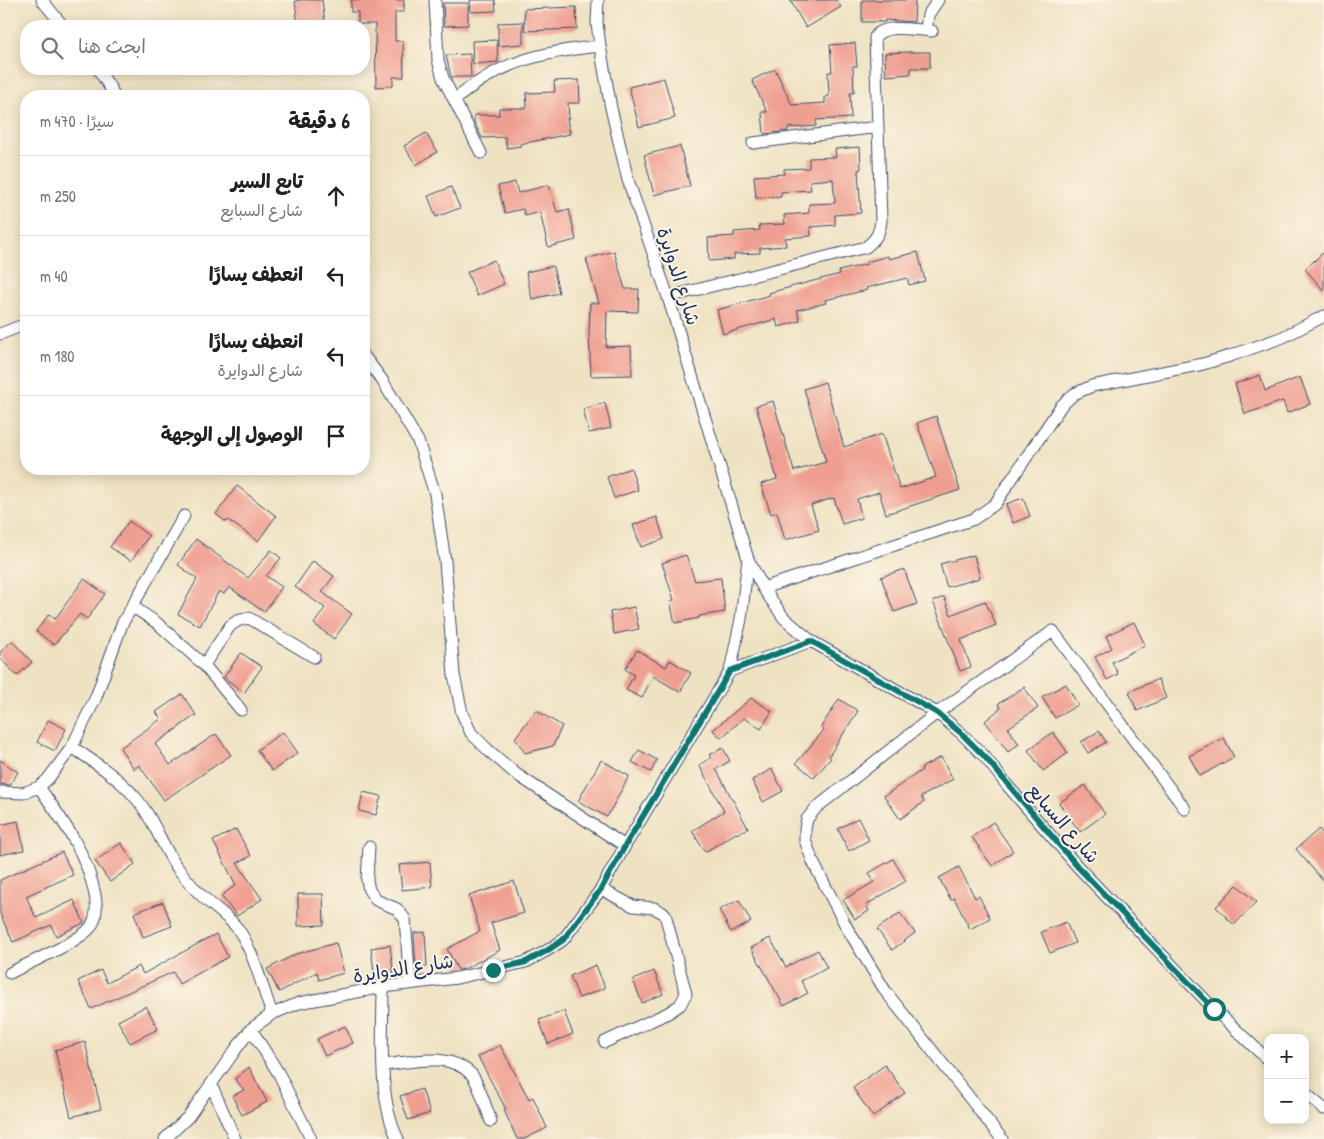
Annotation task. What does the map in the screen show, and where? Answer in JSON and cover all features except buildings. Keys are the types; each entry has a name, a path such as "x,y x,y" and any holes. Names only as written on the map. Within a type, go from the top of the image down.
{"street":[{"path":"42,0 59,20"},
{"path":"435,0 438,60 443,78 481,153"},
{"name":"شارع الدوايرة","path":"166,1139 188,1117 252,1029 272,1014 299,1003 383,988 458,978 526,962 563,940 601,889 730,671 741,619 748,559 668,297 628,180 611,108 600,46 597,23 598,0"},
{"path":"668,297 866,247 874,240 880,232 881,220 875,37 883,30 889,28 929,31 928,15 938,0"},
{"path":"455,100 470,86 496,72 530,58 562,50 600,46"},
{"path":"102,75 111,90"},
{"path":"753,143 878,127"},
{"path":"763,588 974,519 995,504 1061,406 1074,394 1092,386 1203,364 1230,356 1282,337 1324,316"},
{"path":"0,334 20,326"},
{"path":"370,364 382,380 418,441 435,494 445,561 454,675 462,713 471,733 516,774 625,846"},
{"path":"0,792 24,793 40,787 72,747 96,697 122,624 184,516"},
{"name":"شارع السبايع","path":"748,559 763,588 784,618 811,641 937,713 961,733 985,757 1078,867 1214,1009 1264,1056"},
{"path":"132,606 157,623 204,665 241,710"},
{"path":"204,665 230,626 237,621 249,618 314,656"},
{"path":"1002,1139 886,992 847,928 813,862 805,840 807,819 816,808 937,713 1053,631 1185,809"},
{"path":"730,671 811,641"},
{"path":"72,747 102,767 135,797 187,880 200,895 227,916 239,930 248,947 272,1014"},
{"path":"10,973 79,938 91,927 96,916 93,886 82,852 40,787"},
{"path":"369,847 367,880 370,890 376,900 397,909 405,919 410,984"},
{"path":"601,889 633,906 654,908 665,914 686,994 680,1004 668,1013 604,1042"},
{"path":"383,988 384,1088 388,1109 398,1139"},
{"path":"252,1029 278,1074 311,1139"},
{"path":"384,1065 443,1060 458,1064 473,1076 491,1121"},
{"path":"211,1084 235,1139"},
{"path":"1309,1096 1324,1109"}],"route":[{"path":"493,970 526,962 563,940 601,889 730,671 811,641 937,713 961,733 985,757 1078,867 1214,1009"}]}
